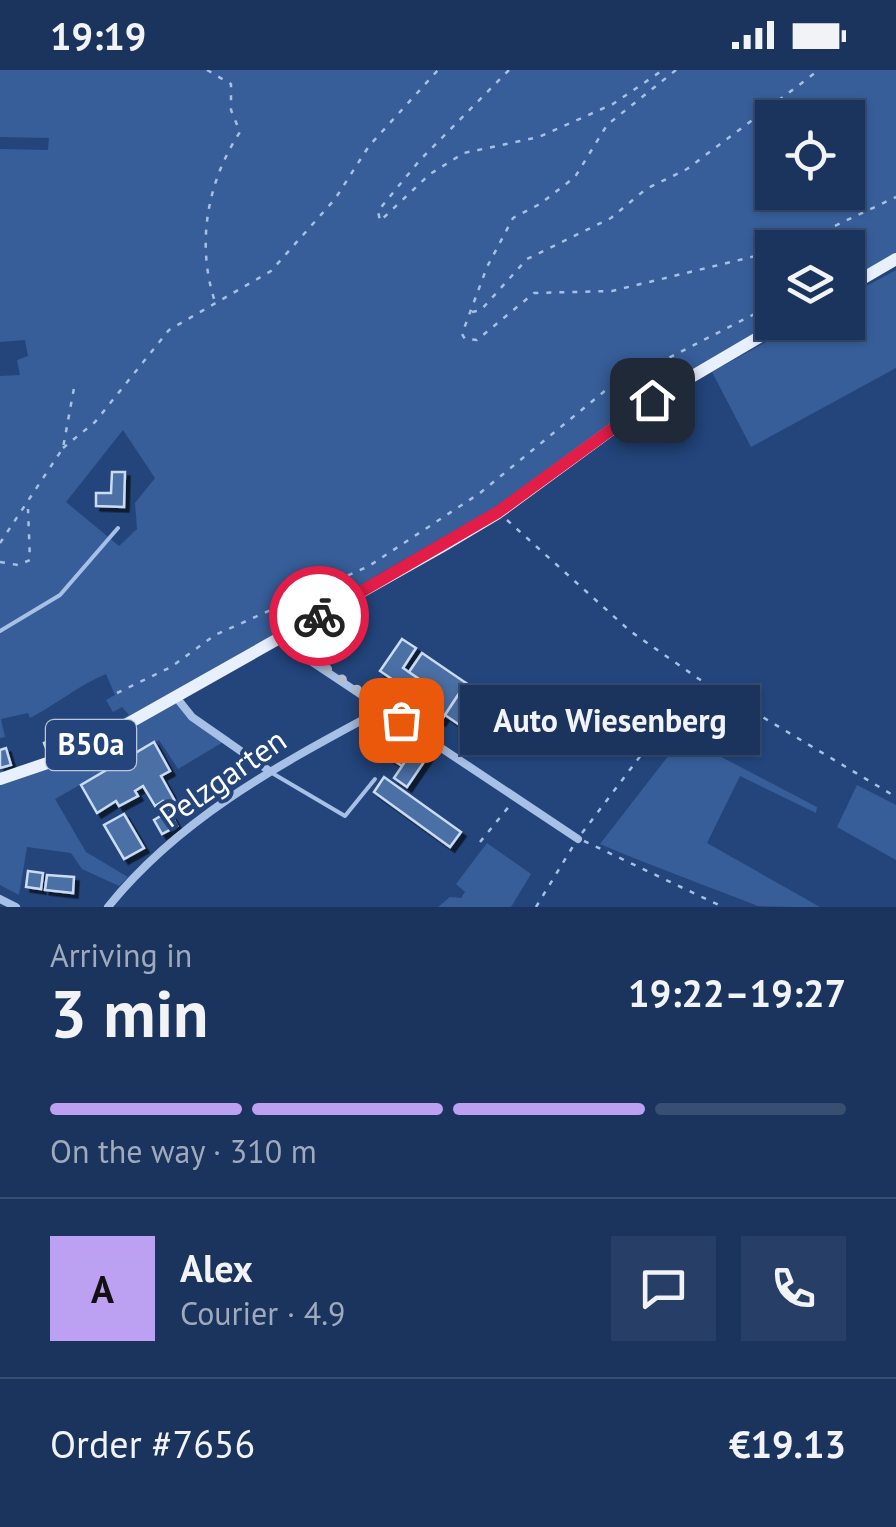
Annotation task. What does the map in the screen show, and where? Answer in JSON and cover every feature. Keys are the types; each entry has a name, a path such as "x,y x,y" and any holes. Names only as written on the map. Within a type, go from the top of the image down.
{"main road":[{"path":"865,277 896,260"},
{"name":"B50a","path":"0,778 74,754 498,512 652,400 755,340"}],"street":[{"path":"288,633 303,656 578,838"},
{"path":"176,697 192,717 268,770"},
{"name":"Pelzgarten","path":"108,907 190,826 268,770 368,717 376,704"},
{"path":"0,899 16,907"}],"lane":[{"path":"0,631 60,595 118,528"},
{"path":"268,770 345,816 375,779"}],"path":[{"path":"207,70 231,84 231,110 240,132 224,156 209,210 204,270 215,303"},
{"path":"0,543 63,448 95,422 169,330 271,271 335,200 369,146 438,70"},
{"path":"509,70 420,160 378,211 380,221 430,174 464,154 539,138 613,104 663,70"},
{"path":"676,70 608,125 575,177 540,204 512,218 487,266 462,334 470,341 490,333 534,294 612,291 755,256"},
{"path":"472,312 481,310 527,260 611,218 646,189 686,170 819,70"},
{"path":"826,230 896,197"},
{"path":"117,693 171,667 216,635 368,566 480,493 606,390 755,313"},
{"path":"63,448 74,388"},
{"path":"0,562 18,565 30,560 28,506"},
{"path":"498,512 630,631 699,679 896,797"},
{"path":"536,907 578,838 699,679"},
{"path":"480,842 514,798"},
{"path":"578,838 723,907"}],"shaded area":[{"path":"0,70 896,70 896,254 865,272 865,230 755,230 755,333 494,508 174,692 195,715 230,738 178,769 159,740 55,799 86,852 128,877 119,886 82,869 71,853 27,847 19,895 0,885 0,771 46,759 129,715 122,707 113,712 106,700 115,695 106,674 30,718 28,713 1,719 5,737 0,738 0,376 20,375 17,360 28,356 25,340 0,342 0,149 48,150 49,138 0,137","holes":["123,430 155,478 135,503 137,529 119,546 66,502"]},
{"path":"896,270 896,368 751,447 712,372 769,340 865,340 865,287"},
{"path":"683,737 817,807 816,813 740,776 707,843 820,907 758,906 600,844"},
{"path":"857,785 896,805 896,860 837,827"},
{"path":"487,843 531,874 511,907 438,907 450,897 461,898 465,892 456,884"}],"building":[{"path":"112,472 125,472 124,507 96,506 96,493 111,493"},
{"path":"402,639 416,648 403,668 422,681 414,694 380,671"},
{"path":"422,653 466,683 441,721 421,708 434,689 409,672"},
{"path":"466,683 485,696 464,728 445,715"},
{"path":"396,725 408,733 390,758 379,750"},
{"path":"58,728 65,746 48,753 44,743 56,738 53,730"},
{"path":"404,738 412,750 402,766 390,758"},
{"path":"421,738 434,747 407,787 394,778"},
{"path":"154,742 170,771 161,776 176,803 167,808 163,801 155,806 143,786 135,791 138,796 119,806 116,801 97,813 81,785"},
{"path":"6,748 11,765 0,768 0,750"},
{"path":"384,777 461,832 450,847 374,792"},
{"path":"169,811 177,826 162,834 154,820"},
{"path":"124,814 144,848 124,859 104,825"},
{"path":"28,871 43,873 41,889 26,887"},
{"path":"47,875 74,877 73,893 45,890"}],"way so far":[{"path":"319,616 288,633 296,648 401,720"}],"place":[{"name":"Auto Wiesenberg","path":"401,720"}],"route":[{"path":"319,616 498,512 652,400"}]}
